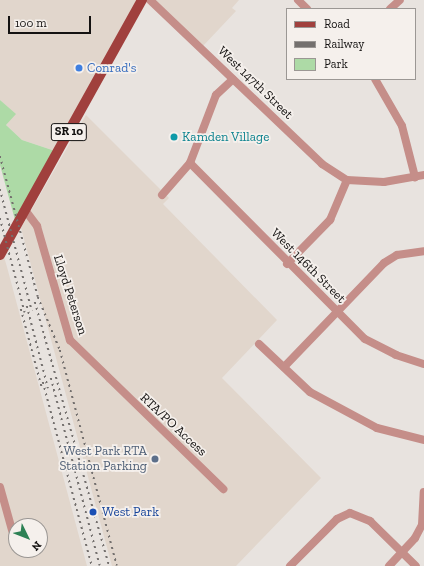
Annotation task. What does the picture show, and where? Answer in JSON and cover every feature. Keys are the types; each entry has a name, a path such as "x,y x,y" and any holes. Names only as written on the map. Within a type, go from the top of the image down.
{"main road":[{"name":"SR 10","path":"0,255 142,0"}],"street":[{"name":"West 147th Street","path":"150,0 322,164 347,180"},
{"path":"298,0 306,8"},
{"path":"391,8 400,0"},
{"path":"162,195 190,163 216,95 233,79"},
{"path":"376,80 402,126 415,176"},
{"name":"West 146th Street","path":"190,163 287,264 337,312 378,348 424,364"},
{"path":"287,264 330,220 347,180 384,182 424,175"},
{"name":"Lloyd Peterson","path":"25,210 37,226 70,340 107,378"},
{"path":"284,367 384,263 397,255 424,251"},
{"path":"259,344 310,392 377,428 424,440"},
{"name":"RTA/PO Access","path":"107,378 223,488"},
{"path":"0,487 9,518"},
{"path":"389,566 402,552 422,525 424,492"},
{"path":"290,566 337,519 350,513 370,521 416,566"}],"shaded area":[{"path":"0,0 139,0 55,151 22,140 6,125 15,114 0,100"},
{"path":"155,0 239,0 232,8 236,11 203,46"},
{"path":"86,115 169,198 163,204 277,320 222,378 321,478 236,566 112,566 21,228"},
{"path":"0,243 7,267 87,566 0,566"}],"green space":[{"path":"0,100 16,114 6,125 22,140 55,151 15,220 0,165"}],"railway":[{"path":"0,156 38,297 60,350 117,566"},
{"path":"0,189 32,311"},
{"path":"0,218 25,313"},
{"path":"35,302 109,566"},
{"path":"27,306 48,388"},
{"path":"21,309 42,388"},
{"path":"51,378 100,566"},
{"path":"43,382 92,566"}],"place":[{"name":"Conrad's","path":"79,68"},
{"name":"Kamden Village","path":"174,137"},
{"name":"West Park RTA Station Parking","path":"155,459"},
{"name":"West Park","path":"93,512"}]}
